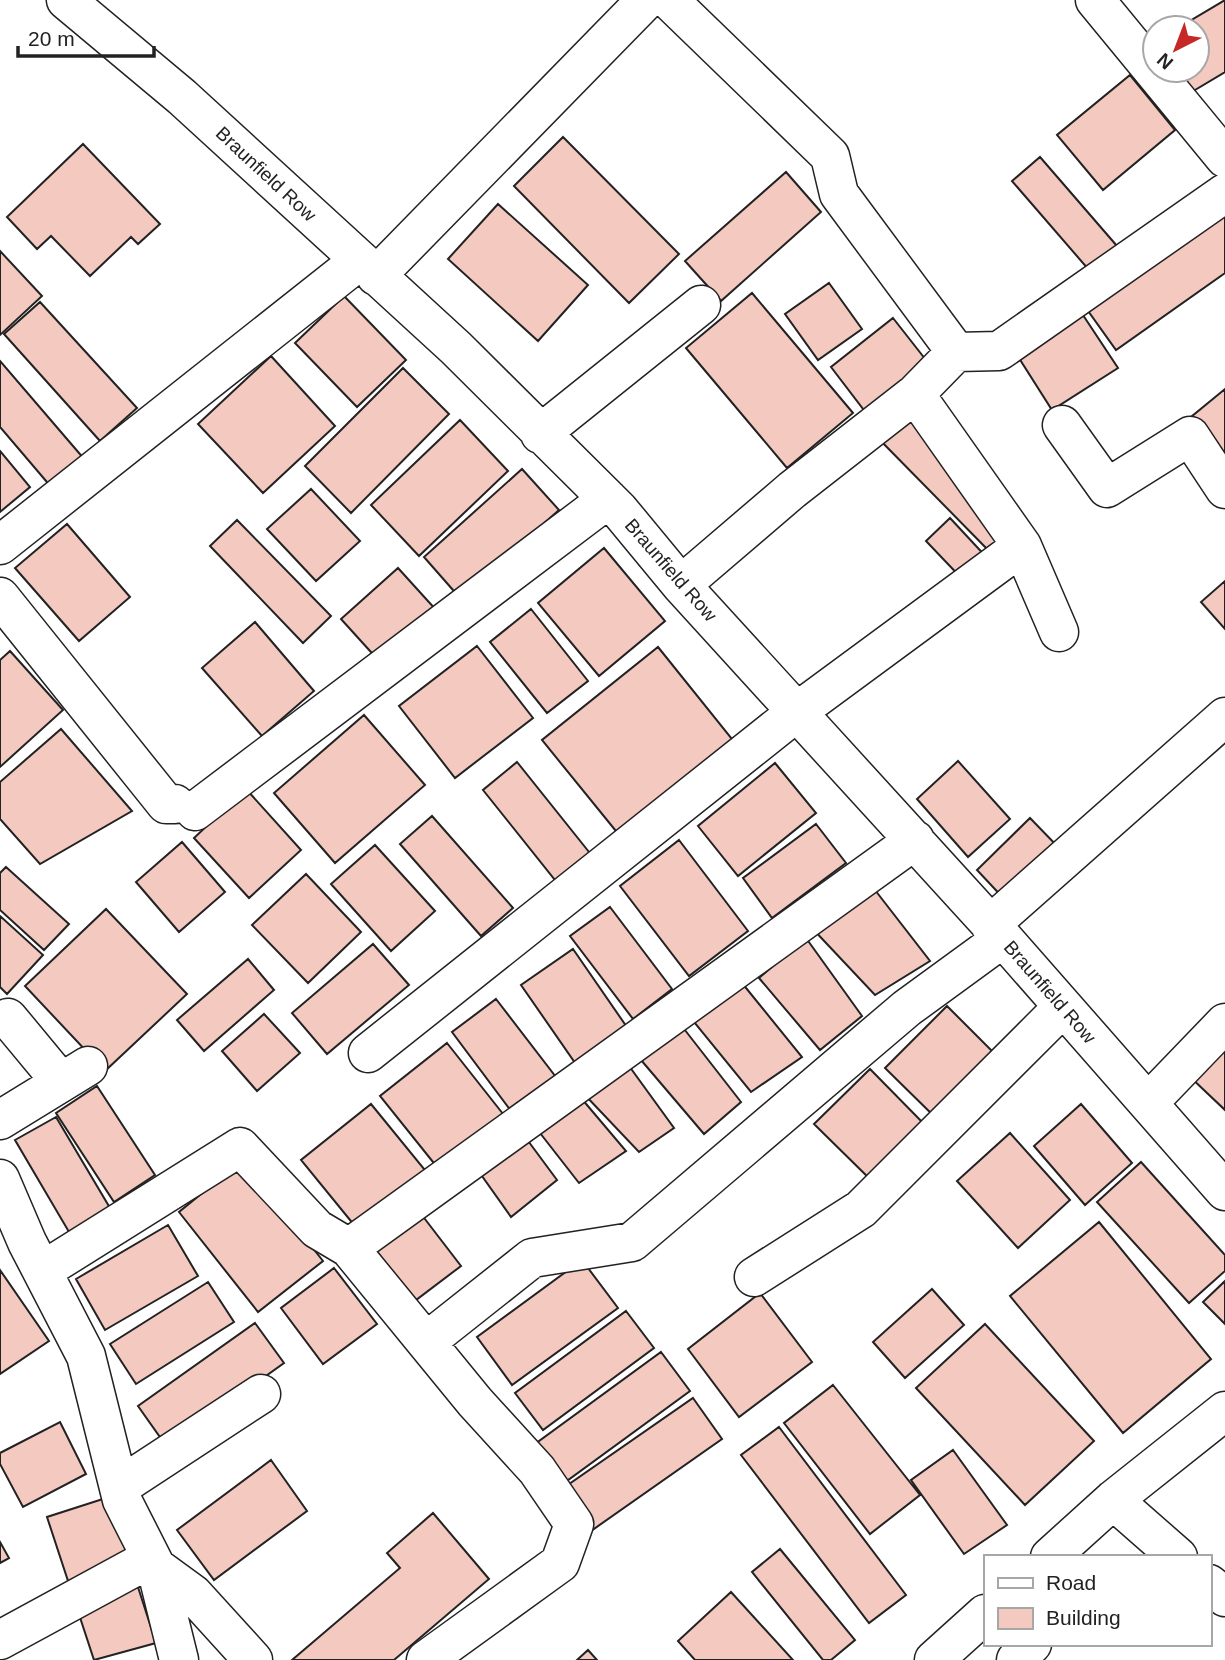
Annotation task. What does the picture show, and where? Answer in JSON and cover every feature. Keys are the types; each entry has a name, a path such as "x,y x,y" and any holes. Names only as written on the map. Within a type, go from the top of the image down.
{"street":[{"name":"Braunfield Row","path":"66,0 182,97 456,348 608,499 681,585 915,840 1225,1191"},
{"path":"0,545 368,268 646,0"},
{"path":"669,0 830,156 839,194 956,352"},
{"path":"1095,0 1225,158"},
{"path":"681,585 792,490 915,394 956,352 999,351 1225,192"},
{"path":"540,434 701,305"},
{"path":"915,394 1022,546 1059,632"},
{"path":"1062,425 1107,488 1190,436 1225,489"},
{"path":"0,597 166,804 185,807 608,499"},
{"path":"368,1053 798,711 1022,546"},
{"path":"426,1342 532,1258 632,1242 997,932 1225,717"},
{"path":"349,1248 915,840"},
{"path":"754,1278 861,1209 1063,1007"},
{"path":"0,1120 75,1074 8,1018"},
{"path":"1148,1104 1225,1023"},
{"path":"42,1271 240,1147 317,1229 349,1248 537,1470 574,1524 561,1563 426,1660"},
{"path":"0,1179 42,1271 86,1356 119,1488 154,1563 179,1660"},
{"path":"119,1488 261,1394"},
{"path":"1052,1555 1113,1500 1225,1411"},
{"path":"1113,1500 1176,1555"},
{"path":"0,1640 154,1563"},
{"path":"154,1563 193,1594 253,1660"},
{"path":"1211,1586 1225,1597"},
{"path":"934,1660 984,1615"},
{"path":"1016,1660 1030,1646"}],"building":[{"path":"1225,0 1225,72 1211,80 1211,14 1202,14"},
{"path":"1130,75 1175,130 1103,190 1057,135"},
{"path":"1184,84 1205,84 1190,93"},
{"path":"563,137 679,254 629,303 514,186"},
{"path":"83,144 160,224 138,244 131,237 90,276 51,236 37,249 7,217"},
{"path":"1040,157 1117,246 1089,270 1012,181"},
{"path":"786,172 821,212 721,301 685,261"},
{"path":"498,204 588,285 538,341 448,259"},
{"path":"1225,209 1225,273 1116,350 1081,301"},
{"path":"0,251 42,296 0,335"},
{"path":"829,283 862,329 818,360 785,314"},
{"path":"752,293 853,413 787,468 686,348"},
{"path":"344,296 406,360 357,407 295,343"},
{"path":"40,302 137,408 100,441 4,334"},
{"path":"1075,303 1118,368 1052,410 1010,344"},
{"path":"893,318 933,369 870,418 831,367"},
{"path":"271,356 335,426 263,493 198,424"},
{"path":"0,361 85,460 52,488 0,427"},
{"path":"403,368 449,414 351,513 305,466"},
{"path":"1225,389 1225,457 1191,417"},
{"path":"915,405 1012,538 993,555 875,435"},
{"path":"460,420 508,471 419,556 371,505"},
{"path":"0,451 30,487 0,512"},
{"path":"522,469 559,510 460,598 424,557"},
{"path":"311,489 360,541 316,581 267,529"},
{"path":"950,518 990,561 967,584 926,541"},
{"path":"237,520 331,616 303,643 210,546"},
{"path":"67,524 130,597 79,641 15,568"},
{"path":"604,548 665,621 599,676 538,603"},
{"path":"398,568 437,611 380,662 341,619"},
{"path":"1225,581 1225,629 1201,602"},
{"path":"531,609 588,681 547,713 490,642"},
{"path":"255,622 314,691 262,736 202,668"},
{"path":"477,646 533,718 455,778 399,706"},
{"path":"658,647 736,744 620,836 542,740"},
{"path":"10,651 63,710 0,767 0,660"},
{"path":"364,715 425,785 335,863 274,793"},
{"path":"61,729 132,811 40,864 0,819 0,782"},
{"path":"958,761 1010,819 968,857 917,799"},
{"path":"517,762 593,857 559,885 483,790"},
{"path":"775,763 816,813 738,876 698,826"},
{"path":"246,789 301,850 249,898 194,838"},
{"path":"432,816 513,908 481,936 400,844"},
{"path":"1030,818 1061,850 1007,902 977,870"},
{"path":"816,824 846,863 772,918 743,878"},
{"path":"679,840 748,931 689,976 620,886"},
{"path":"182,842 225,892 179,932 136,882"},
{"path":"375,845 435,911 391,951 331,884"},
{"path":"6,867 69,924 44,950 0,910 0,873"},
{"path":"306,874 361,932 308,983 252,925"},
{"path":"868,881 930,961 875,995 811,927"},
{"path":"610,907 672,989 633,1019 570,936"},
{"path":"106,909 187,994 105,1071 25,986"},
{"path":"0,916 43,955 7,994 0,987"},
{"path":"806,938 862,1016 820,1050 759,978"},
{"path":"373,944 409,985 327,1054 292,1013"},
{"path":"573,949 631,1033 580,1070 521,985"},
{"path":"248,959 274,990 204,1051 177,1020"},
{"path":"742,983 802,1057 751,1092 694,1022"},
{"path":"496,999 559,1081 514,1115 452,1032"},
{"path":"947,1006 1002,1061 941,1123 885,1068"},
{"path":"264,1014 300,1053 257,1091 222,1051"},
{"path":"681,1025 741,1102 704,1134 641,1060"},
{"path":"1225,1036 1225,1110 1188,1075"},
{"path":"447,1043 507,1119 441,1172 380,1096"},
{"path":"624,1059 674,1128 639,1152 584,1094"},
{"path":"870,1069 930,1130 876,1185 814,1124"},
{"path":"97,1086 155,1175 114,1202 56,1113"},
{"path":"576,1092 626,1151 579,1183 533,1124"},
{"path":"371,1104 429,1175 359,1231 301,1160"},
{"path":"1081,1104 1132,1163 1085,1205 1034,1146"},
{"path":"56,1117 110,1208 69,1232 15,1140"},
{"path":"1010,1133 1070,1200 1018,1248 957,1181"},
{"path":"523,1134 557,1180 511,1217 477,1169"},
{"path":"243,1160 323,1261 258,1312 179,1212"},
{"path":"1141,1162 1225,1255 1225,1271 1189,1303 1097,1202"},
{"path":"418,1210 461,1266 416,1300 372,1246"},
{"path":"1099,1222 1211,1359 1123,1433 1010,1296"},
{"path":"168,1225 198,1276 105,1330 76,1279"},
{"path":"582,1260 618,1308 512,1385 477,1337"},
{"path":"334,1268 377,1324 323,1364 281,1308"},
{"path":"0,1270 49,1341 0,1374"},
{"path":"1225,1281 1225,1324 1203,1302"},
{"path":"208,1282 234,1322 136,1384 110,1344"},
{"path":"932,1289 964,1325 905,1378 873,1342"},
{"path":"760,1293 812,1362 739,1417 688,1349"},
{"path":"626,1311 654,1348 543,1430 515,1393"},
{"path":"255,1323 284,1363 167,1447 138,1406"},
{"path":"985,1324 1094,1441 1025,1505 916,1388"},
{"path":"661,1352 690,1391 564,1483 535,1444"},
{"path":"833,1385 920,1495 870,1534 784,1423"},
{"path":"693,1398 722,1439 591,1531 562,1489"},
{"path":"60,1422 86,1474 23,1507 0,1464 0,1453"},
{"path":"779,1427 906,1595 869,1623 741,1455"},
{"path":"953,1450 1007,1525 964,1554 911,1480"},
{"path":"271,1460 307,1511 214,1580 177,1530"},
{"path":"109,1497 156,1643 94,1660 47,1517"},
{"path":"433,1513 489,1579 394,1660 292,1660 400,1568 387,1553"},
{"path":"0,1542 9,1558 0,1563"},
{"path":"780,1549 855,1640 831,1660 823,1660 752,1572"},
{"path":"731,1592 793,1660 695,1660 678,1641"},
{"path":"588,1650 597,1660 577,1660"}]}
